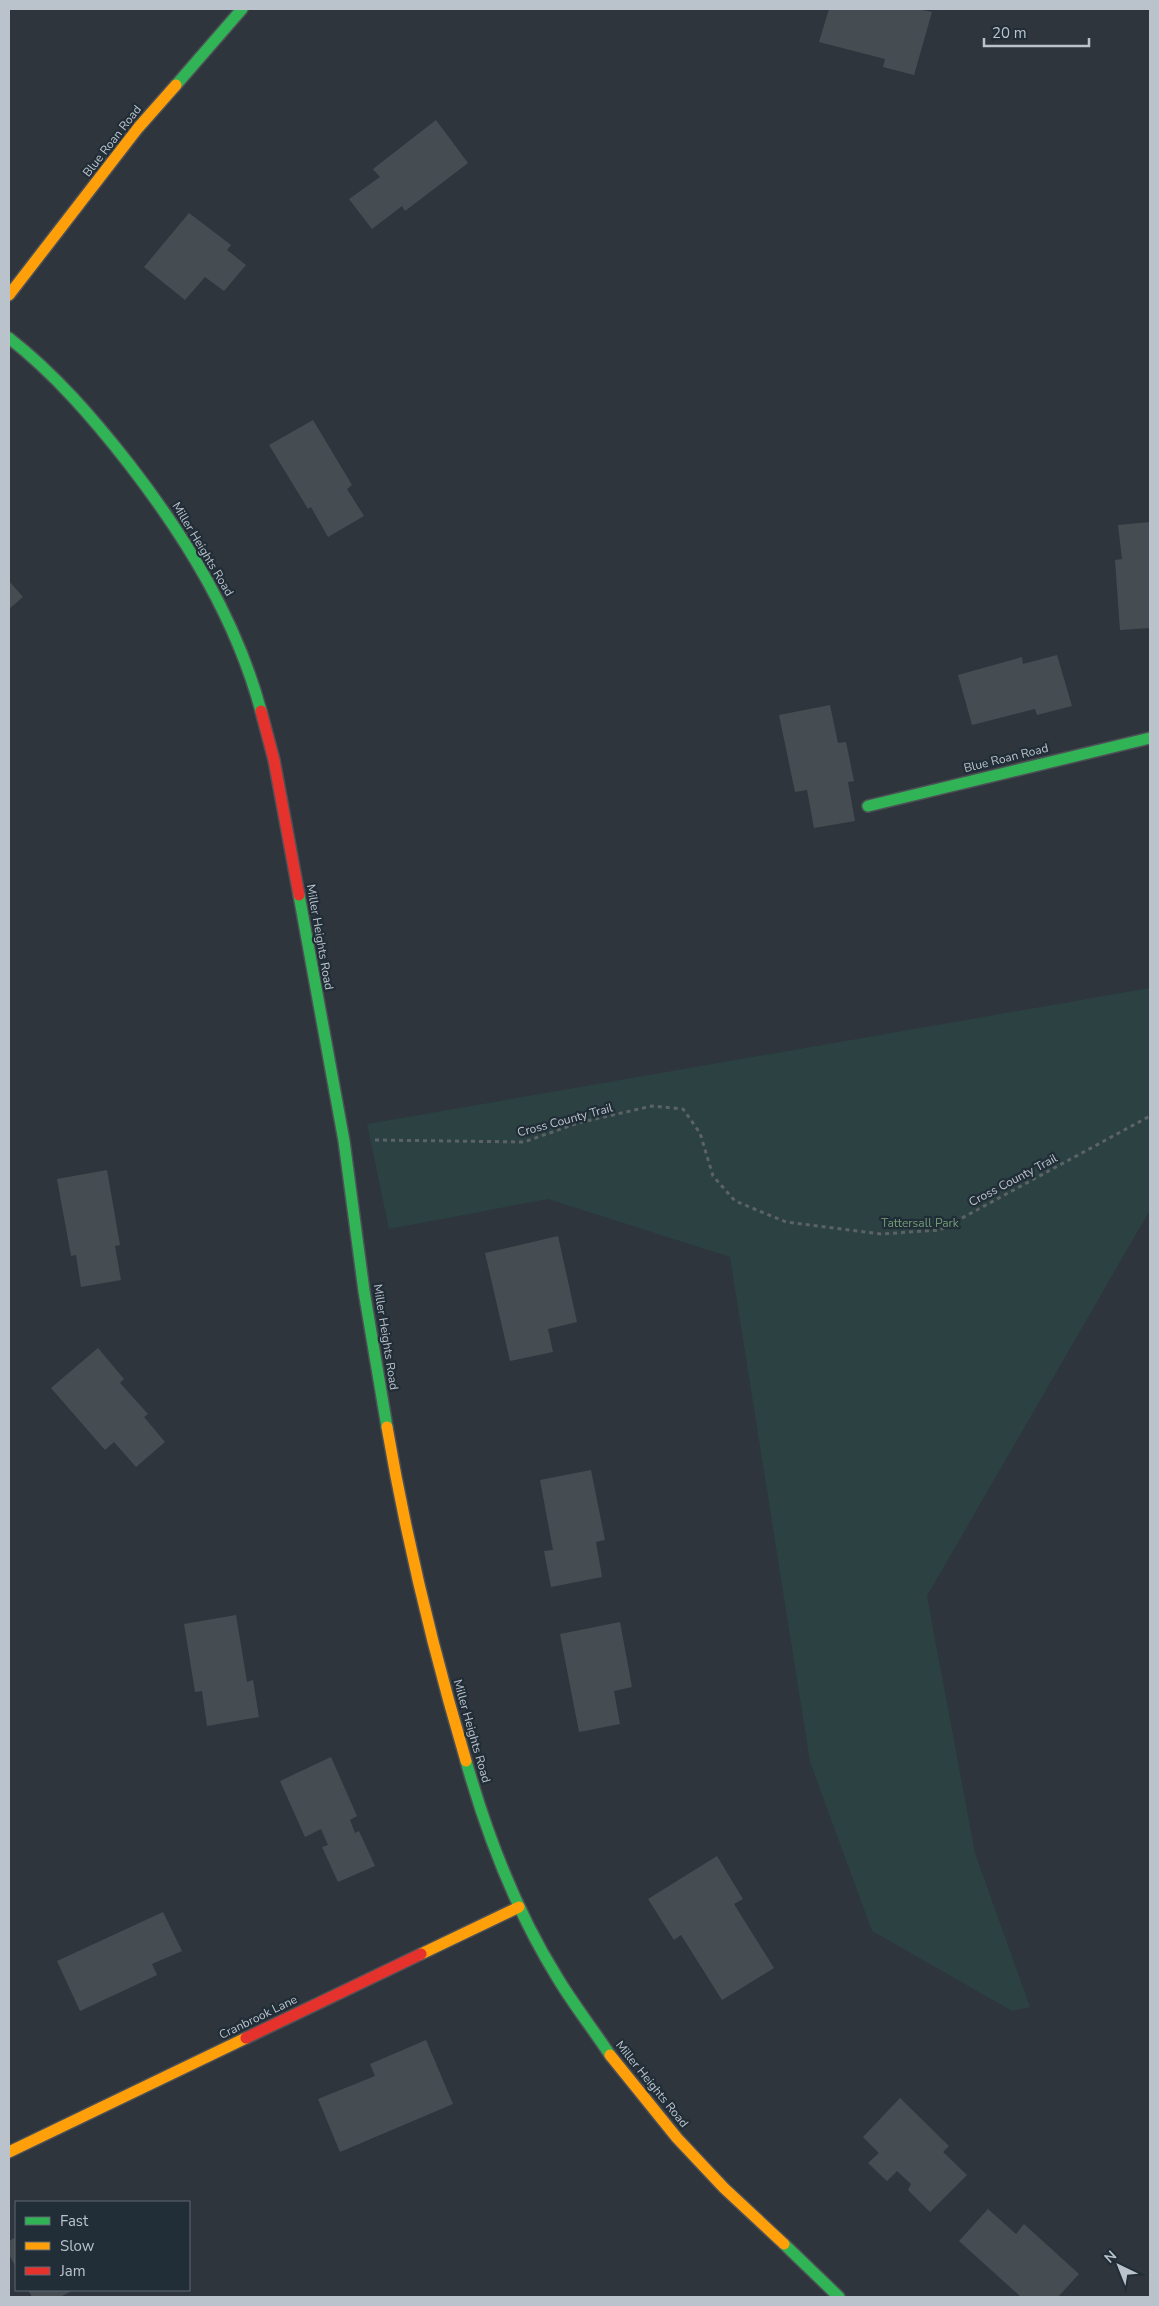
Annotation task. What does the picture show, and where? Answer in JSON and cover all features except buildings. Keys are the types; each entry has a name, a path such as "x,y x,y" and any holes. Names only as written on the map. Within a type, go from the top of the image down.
{"street":[{"name":"Blue Roan Road","path":"9,295 138,128 242,9"},
{"name":"Miller Heights Road","path":"9,338 40,364 98,424 162,507 200,566 233,629 256,693 274,760 344,1141 364,1291 394,1467 453,1717 476,1796 519,1907 557,1977 613,2059 677,2138 724,2188 840,2297"},
{"name":"Blue Roan Road","path":"868,806 1150,738"},
{"name":"Cranbrook Lane","path":"9,2152 519,1907"}],"path":[{"name":"Cross County Trail","path":"344,1141 416,1139 524,1142 578,1122 652,1106 683,1109 700,1133 713,1176 735,1201 786,1222 881,1234 940,1230 1150,1116"}],"green space":[{"name":"Tattersall Park","path":"1150,988 1150,1210 927,1596 975,1853 1030,2007 1012,2011 872,1931 810,1762 730,1257 548,1199 389,1229 367,1124"}],"traffic: fast":[{"path":"176,85 242,9"},
{"path":"9,338 42,366 87,413 129,464 171,521 224,612 251,677 261,711"},
{"path":"868,806 1150,738"},
{"path":"299,895 344,1141 364,1291 387,1427"},
{"path":"466,1761 493,1844 528,1926 563,1987 610,2055"},
{"path":"784,2244 839,2297"}],"traffic: slow":[{"path":"9,295 138,128 176,85"},
{"path":"387,1427 422,1595 466,1761"},
{"path":"421,1954 519,1907"},
{"path":"9,2152 246,2038"},
{"path":"610,2055 677,2138 724,2188 784,2244"}],"traffic: jam":[{"path":"261,711 274,760 299,895"},
{"path":"246,2038 421,1954"}]}
